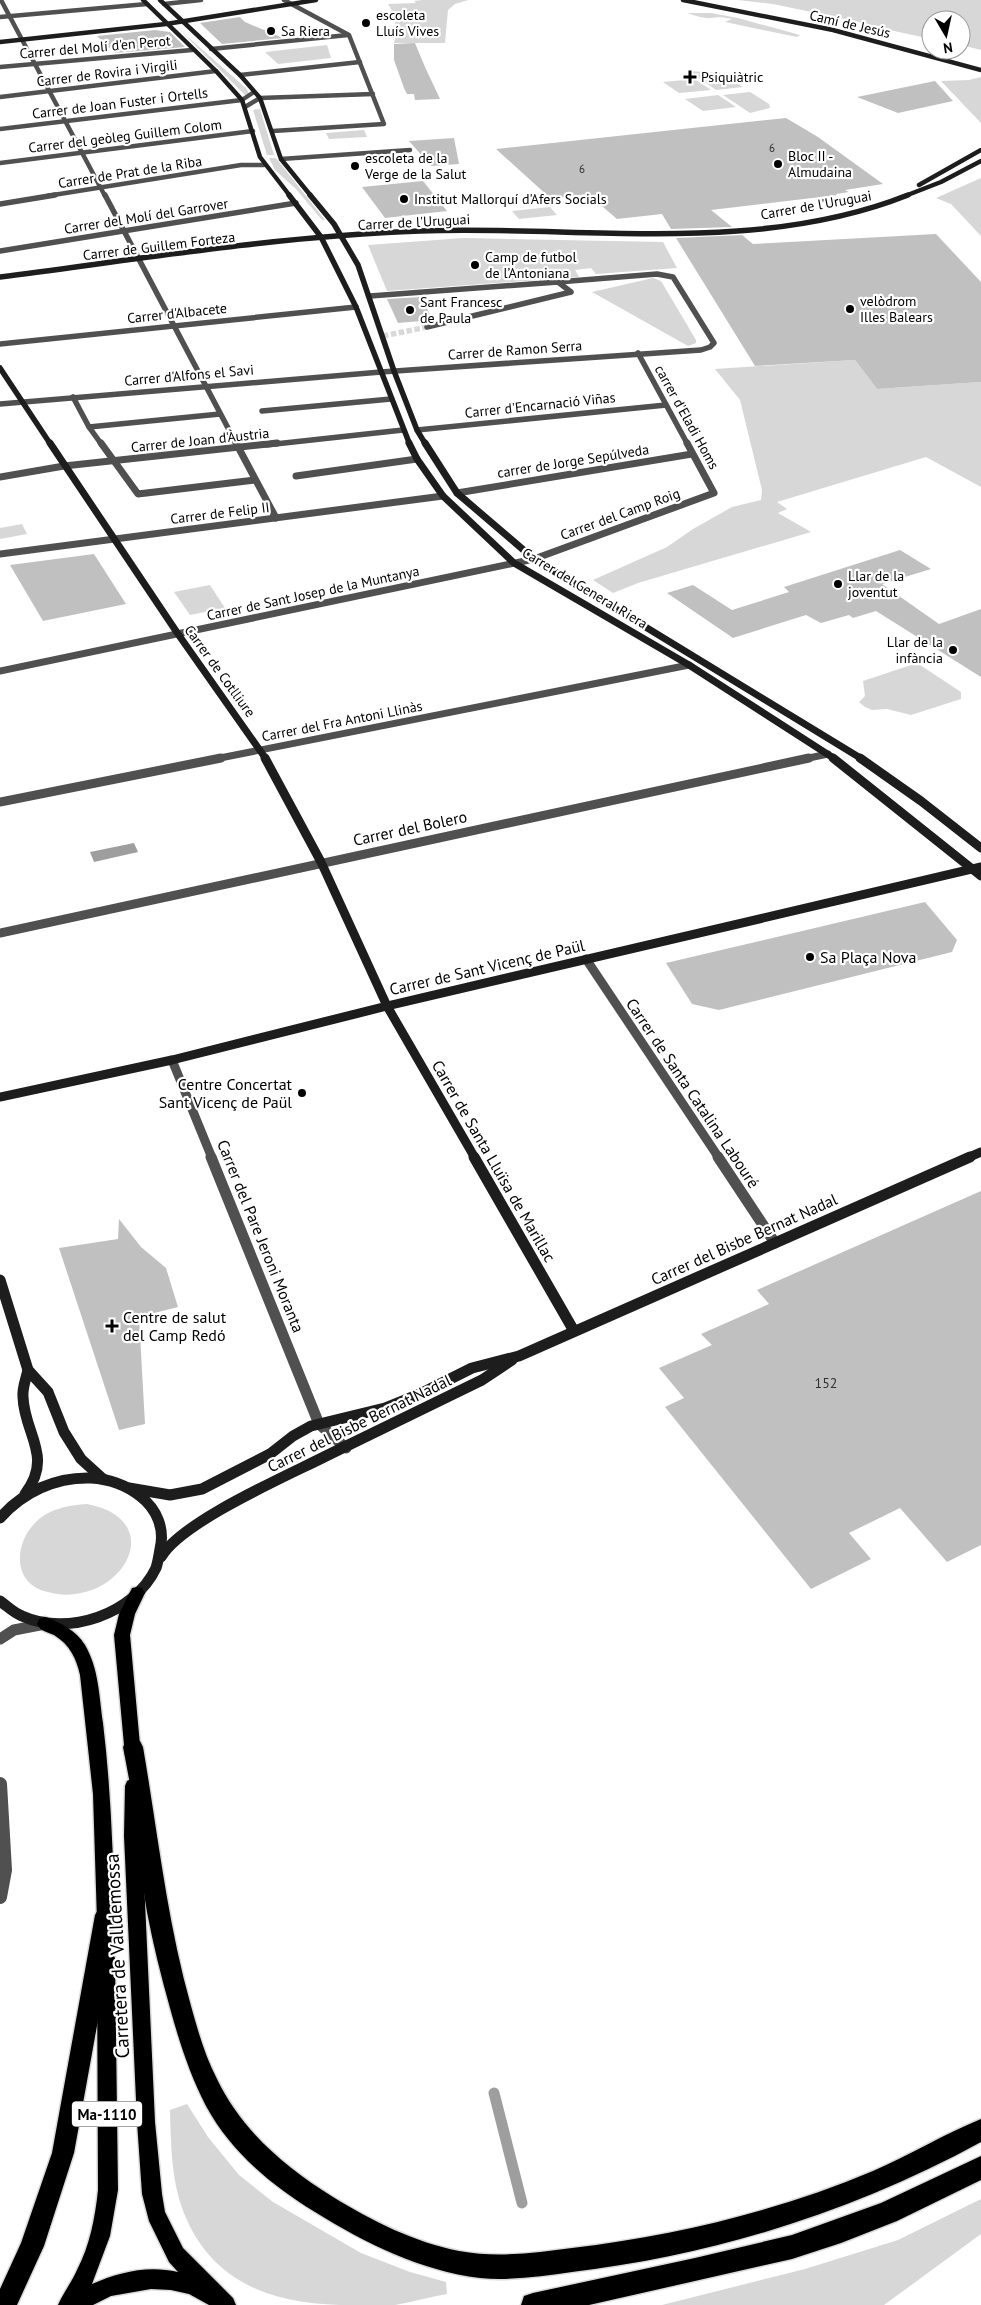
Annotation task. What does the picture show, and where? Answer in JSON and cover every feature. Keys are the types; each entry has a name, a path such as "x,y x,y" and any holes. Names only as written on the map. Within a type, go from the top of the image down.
{"highway":[{"path":"133,1747 148,1835 151,1876 164,1946 188,2034 208,2086 223,2114 268,2163 311,2196 373,2232 418,2251 453,2261 482,2266 516,2266 616,2256 718,2233 830,2201 919,2163 981,2130"},
{"path":"5,2305 32,2246 63,2153 106,1915"},
{"path":"533,2305 716,2266 794,2246 872,2219 928,2196 981,2168"}],"main road":[{"path":"0,42 183,22 316,0"},
{"name":"Camí de Jesús","path":"683,0 832,30 981,70"},
{"name":"Camí de Jesús","path":"706,0 858,31"},
{"name":"Carrer del General Riera","path":"145,2 192,50 216,71 242,100 264,165 296,203 321,237 356,307 403,430 417,459 443,496 514,563 689,665 828,754 971,870 981,876"},
{"name":"Carrer del General Riera","path":"162,2 240,76 260,98 282,159 334,224 358,265 394,371 417,430 457,493 534,559 844,747 921,800 981,848"},
{"name":"Carrer de l'Uruguai","path":"860,204 928,181 981,150"},
{"name":"Carrer de l'Uruguai","path":"341,236 480,230 645,234 762,227 831,216 895,200 948,180 981,160"},
{"name":"Carrer de l'Uruguai","path":"341,236 395,228 476,225 636,229 731,224"},
{"name":"Carrer de Guillem Forteza","path":"0,277 341,236"},
{"name":"Carrer de Cotlliure","path":"0,368 178,634 261,750 320,862 387,1006"},
{"name":"Carrer de Sant Vicenç de Paül","path":"0,1097 172,1060 387,1006 981,867"},
{"name":"Carrer de Santa Lluïsa de Marillac","path":"387,1006 574,1330"},
{"name":"Carrer del Bisbe Bernat Nadal","path":"159,1560 165,1550 183,1534 241,1498 482,1380 519,1356 574,1330 981,1152"},
{"path":"0,1280 28,1370 48,1392 64,1432 81,1459 103,1479"},
{"name":"Carrer del Bisbe Bernat Nadal","path":"129,1488 170,1495 202,1489 270,1454 293,1436 319,1424 385,1408 422,1393 472,1368 519,1356"},
{"path":"0,1517 28,1491 33,1482 37,1464 34,1439 22,1399 28,1370"},
{"path":"0,1600 13,1611 45,1624 96,1618 124,1604 137,1593 154,1571 162,1548 161,1523 149,1503 129,1488 103,1479 82,1478 46,1485 21,1498"},
{"name":"Carretera de Valldemossa","path":"137,1593 127,1614 122,1635 133,1747 133,1836 146,2122 152,2194 156,2214 176,2255 222,2301"},
{"name":"Carretera de Valldemossa","path":"45,1624 58,1629 73,1641 84,1660 89,1677 98,1747 104,1830 107,2197 102,2232 96,2252 86,2277 68,2305"},
{"path":"74,2305 115,2284 148,2278 179,2281 222,2301"}],"street":[{"path":"1,0 276,518"},
{"path":"162,2 202,0"},
{"path":"273,131 384,124 349,35 284,0"},
{"path":"0,17 145,2"},
{"path":"211,50 349,35"},
{"name":"Carrer del Molí d'en Perot","path":"0,68 192,50"},
{"path":"240,76 360,62"},
{"name":"Carrer de Rovira i Virgili","path":"0,97 216,71"},
{"path":"242,100 254,92"},
{"path":"245,107 260,98 373,94"},
{"name":"Carrer de Joan Fuster i Ortells","path":"0,129 242,100"},
{"name":"Carrer del geòleg Guillem Colom","path":"0,163 252,131"},
{"path":"282,159 410,150"},
{"name":"Carrer de Prat de la Riba","path":"0,204 241,165 264,165"},
{"name":"Carrer del Molí del Garrover","path":"0,251 296,203"},
{"name":"Carrer de Ramon Serra","path":"381,372 701,350 710,347 714,343 673,277 658,274 558,282"},
{"path":"370,296 558,282 571,292 428,326"},
{"name":"Carrer d'Albacete","path":"0,344 356,307"},
{"name":"carrer d'Eladi Homs","path":"638,354 714,493"},
{"name":"Carrer d'Alfons el Savi","path":"0,404 381,372"},
{"path":"73,397 89,427 138,494 255,480"},
{"path":"262,411 391,399"},
{"name":"Carrer d'Encarnació Viñas","path":"417,430 666,405"},
{"path":"89,427 220,414"},
{"name":"Carrer de Joan d'Àustria","path":"0,477 64,466 239,449 403,430"},
{"name":"carrer de Jorge Sepúlveda","path":"457,493 692,454"},
{"path":"296,476 417,459"},
{"name":"Carrer del Camp Roig","path":"514,563 534,559 714,493"},
{"name":"Carrer de Felip II","path":"0,554 443,496"},
{"name":"Carrer de Sant Josep de la Muntanya","path":"0,671 514,563"},
{"name":"Carrer del Fra Antoni Llinàs","path":"0,802 689,665"},
{"name":"Carrer del Bolero","path":"0,933 320,862 828,754"},
{"name":"Carrer de Santa Catalina Labouré","path":"586,960 775,1243"},
{"name":"Carrer del Pare Jeroni Moranta","path":"172,1060 319,1424"},
{"path":"319,1424 346,1448"},
{"path":"0,1639 14,1630 45,1624"},
{"path":"0,1784 5,1870 0,1896"}],"shaded area":[{"path":"468,0 455,4 448,10 445,43 394,43 396,34 395,23 388,4 416,3 414,1"},
{"path":"738,0 981,0 981,50 971,48 971,10 921,10 921,37 773,4"},
{"path":"687,13 711,13 738,18 800,35 797,37 725,22 732,19 729,18 705,18"},
{"path":"180,30 247,89 249,94 245,95"},
{"path":"327,45 331,58 278,64 265,52"},
{"path":"689,71 722,73 743,87 716,90"},
{"path":"981,77 981,123 941,81 969,80"},
{"path":"695,79 711,90 679,93 663,82"},
{"path":"750,92 769,104 770,108 750,113 723,95"},
{"path":"718,95 736,107 703,111 685,99"},
{"path":"260,109 274,155 267,155 253,110"},
{"path":"364,130 367,137 329,139 326,133"},
{"path":"269,158 276,158 325,220 322,220 296,189 275,170"},
{"path":"981,178 981,236 951,204 936,198"},
{"path":"550,207 557,215 519,219 512,211"},
{"path":"464,238 663,242 677,268 596,274 591,268 575,270 579,277 387,291 368,245"},
{"path":"653,278 661,281 696,343 688,346 592,292"},
{"path":"855,360 877,389 981,382 981,487 926,457 777,502 787,509 778,513 811,532 638,583 613,593 593,580 667,547 693,529 732,507 761,500 762,490 740,400 715,369"},
{"path":"22,524 27,534 0,539 0,528"},
{"path":"210,585 225,608 190,615 174,592"},
{"path":"911,665 920,665 961,692 961,699 911,715 887,709 872,710 859,702 865,696 863,681"},
{"path":"134,843 138,852 94,862 90,852"},
{"path":"87,1504 113,1514 128,1528 131,1545 126,1562 112,1578 93,1590 70,1595 44,1591 34,1586 26,1579 20,1561 23,1541 28,1531 40,1518 52,1511 73,1505"},
{"path":"187,2104 208,2137 239,2175 273,2202 361,2253 410,2272 446,2282 447,2294 395,2305 327,2304 277,2296 254,2288 234,2277 215,2262 199,2242 186,2218 177,2192 173,2165 170,2110"},
{"path":"981,2199 981,2234 884,2305 662,2305 805,2269 898,2240"}],"building":[{"name":"Sa Riera","path":"240,17 245,22 283,38 222,44 200,23"},
{"path":"155,30 170,32 185,47 115,53 97,36"},
{"path":"415,43 440,99 415,100 414,94 407,94 404,88 394,60 394,44"},
{"path":"935,81 953,101 898,113 857,97"},
{"path":"786,118 818,137 883,184 845,190 849,192 837,195 711,210 732,227 671,229 662,214 617,219 588,194 557,198 549,197 496,149"},
{"path":"454,138 459,164 431,166 409,141"},
{"name":"Institut Mallorquí d'Afers Socials","path":"423,181 447,211 385,218 362,187"},
{"name":"velòdrom Illes Balears","path":"936,234 981,282 981,382 877,389 855,360 755,366 676,238 742,235 753,244"},
{"name":"Sant Francesc de Paula","path":"421,297 433,320 398,323 387,299"},
{"name":"Llar de la joventut","path":"900,550 931,569 882,584 939,624 981,609 981,677 876,611 853,618 849,615 821,623 806,615 733,638 667,593 693,585 732,610 789,592 784,587"},
{"path":"94,554 126,604 43,621 10,565"},
{"name":"Sa Plaça Nova","path":"925,902 957,940 952,952 719,1010 692,1004 666,963"},
{"path":"981,1191 981,1545 947,1562 900,1508 849,1533 871,1559 811,1589 665,1407 684,1398 659,1368 712,1345 701,1334 769,1304 757,1290"},
{"name":"Centre de salut del Camp Redó","path":"119,1219 141,1247 166,1268 178,1307 139,1317 145,1424 119,1430 59,1248 118,1239"}],"waterway":[{"path":"494,2093 522,2203"}],"tunnel":[{"path":"383,336 427,327"}],"place":[{"name":"escoleta Lluís Vives","path":"366,23"},
{"name":"Sa Riera","path":"271,31"},
{"name":"Psiquiàtric","path":"690,77"},
{"name":"Bloc II - Almudaina","path":"778,164"},
{"name":"escoleta de la Verge de la Salut","path":"355,166"},
{"name":"Institut Mallorquí d'Afers Socials","path":"404,199"},
{"name":"Camp de futbol de l’Antoniana","path":"475,265"},
{"name":"velòdrom Illes Balears","path":"850,309"},
{"name":"Sant Francesc de Paula","path":"410,310"},
{"name":"Llar de la joventut","path":"838,584"},
{"name":"Llar de la infància","path":"953,650"},
{"name":"Sa Plaça Nova","path":"810,957"},
{"name":"Centre Concertat Sant Vicenç de Paül","path":"302,1093"},
{"name":"Centre de salut del Camp Redó","path":"112,1326"}]}
